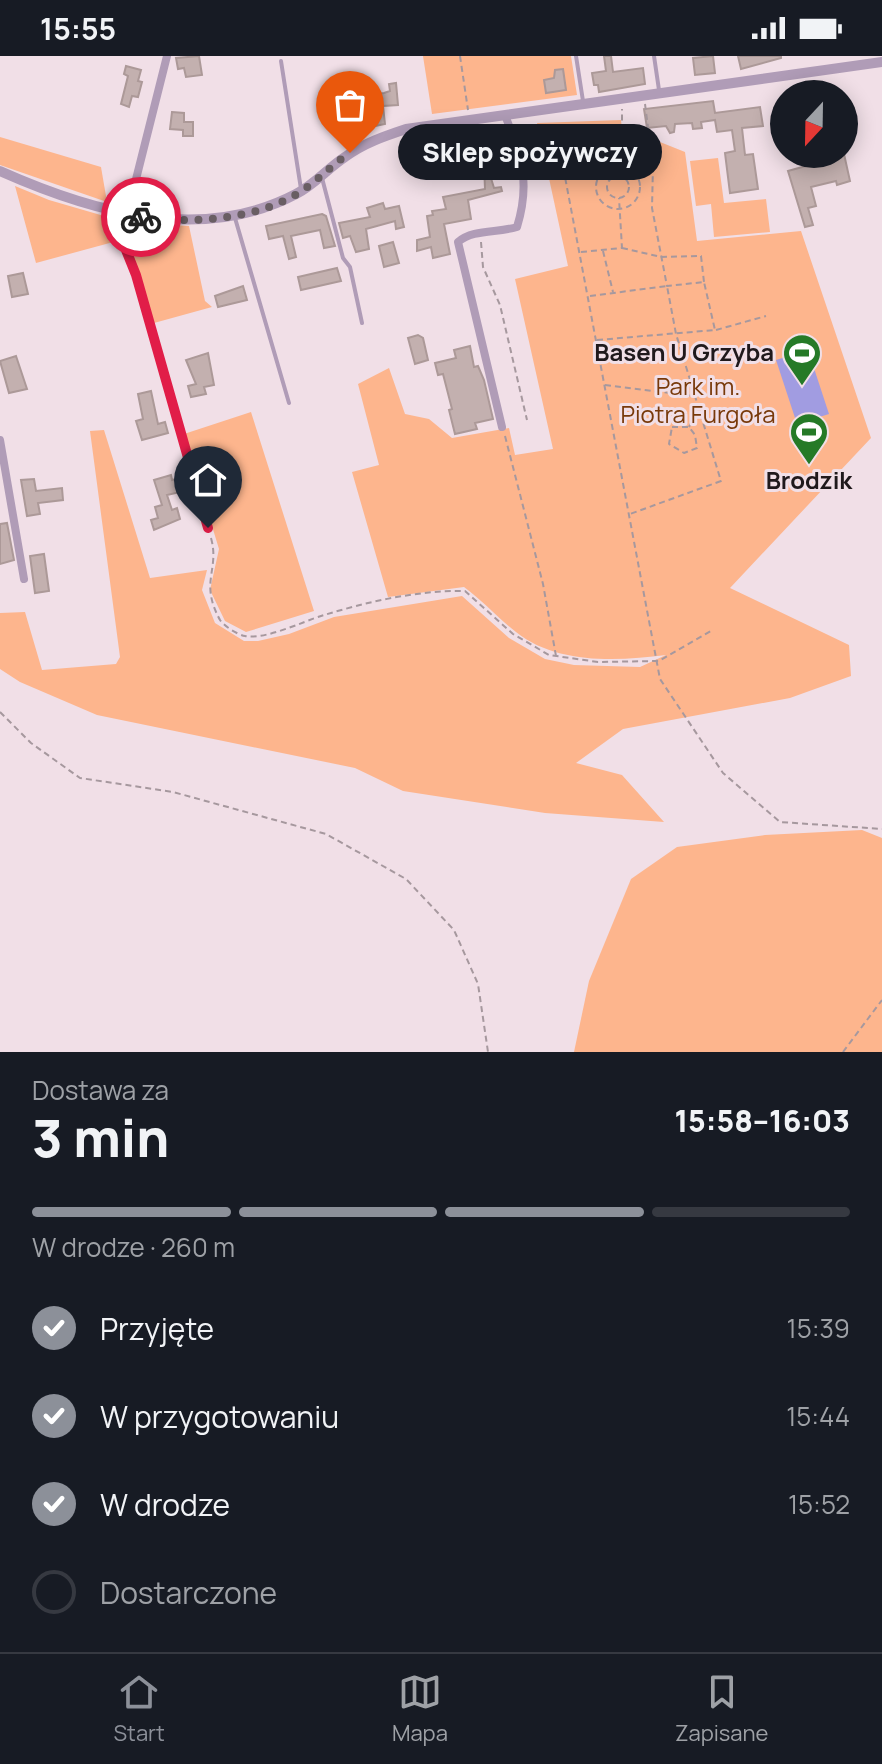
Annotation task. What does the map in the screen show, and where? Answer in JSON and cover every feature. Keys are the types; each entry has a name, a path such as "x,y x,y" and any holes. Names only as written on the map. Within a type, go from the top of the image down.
{"street":[{"path":"167,56 122,214 116,225 136,275 208,528"},
{"path":"0,171 57,195 122,214 172,220 234,215 270,208 301,192 346,156 378,138 406,129 583,103 634,102 660,93 882,62"},
{"path":"502,427 458,242 467,234 517,227 524,203 525,167 505,115"},
{"path":"0,440 24,579"}],"lane":[{"path":"576,56 583,103"},
{"path":"654,56 660,93"},
{"path":"281,61 301,192"},
{"path":"321,175 343,258 350,267 362,323"},
{"path":"234,215 289,403"}],"path":[{"path":"460,56 469,120"},
{"path":"629,514 721,481 676,334 652,208 653,166 645,104 634,102"},
{"path":"622,106 622,163"},
{"path":"622,148 561,149 660,679 723,773 780,822 882,829"},
{"path":"565,177 622,163 653,166"},
{"path":"617,164 618,176"},
{"path":"617,164 631,170 640,187"},
{"path":"617,164 600,176 596,189 606,206 620,209 633,203 640,187"},
{"path":"618,176 625,178 629,186 626,195 619,198 607,188 611,178 618,176"},
{"path":"629,186 640,187"},
{"path":"596,189 607,188"},
{"path":"619,198 622,248"},
{"path":"482,233 483,267 500,305 527,420"},
{"path":"580,252 622,248 661,257 701,256 715,330"},
{"path":"602,250 613,293"},
{"path":"588,296 704,282"},
{"path":"596,340 715,330 766,316"},
{"path":"604,384 695,396"},
{"path":"689,427 672,427 669,444 684,453 697,448 689,427 699,407"},
{"path":"502,427 543,584 556,656"},
{"path":"208,528 215,553 208,579 210,599 222,624 246,637 280,630 323,615 436,590 465,591 513,634 549,655 598,662 656,661 711,631"},
{"path":"0,712 31,743 80,778 173,792 326,834 406,879 454,930 478,984 488,1052"},
{"path":"843,1052 882,1000"}],"green space":[{"path":"423,56 571,56 577,95 432,114"},
{"name":"Park im. Piotra Furgoła","path":"621,120 623,139 650,138 685,152 697,241 801,231 871,438 730,588 849,645 851,676 790,698 623,729 576,763 622,775 664,822 545,813 403,791 355,768 97,715 20,682 0,669 0,613 25,612 42,670 116,664 120,657 90,431 104,430 150,578 207,570 202,590 215,623 244,641 289,634 334,617 462,596 509,638 545,659 574,665 640,667 666,655 609,659 550,650 516,632 464,587 388,597 352,472 379,465 358,384 389,368 405,414 429,419 452,438 509,428 515,455 553,449 515,279 568,266 537,123"},
{"path":"0,137 101,167 107,202 0,165"},
{"path":"718,158 724,203 766,199 770,232 714,237 711,204 696,206 690,161"},
{"path":"15,186 49,200 111,218 117,241 36,263"},
{"path":"122,223 189,226 205,301 212,307 154,323"},
{"path":"251,412 314,611 246,632 225,621 210,590 219,549 184,434"},
{"path":"862,830 882,838 882,1052 574,1052 589,981 631,879 677,847 765,835"}],"shaded area":[{"name":"Basen U Grzyba","path":"808,350 829,414 797,424 776,360"}],"building":[{"path":"199,56 202,75 186,77 184,68 178,69 176,58"},
{"path":"604,56 611,56 613,72 643,68 645,84 599,92 592,73 606,71"},
{"path":"713,56 715,73 695,75 693,58"},
{"path":"738,56 781,56 781,58 741,69"},
{"path":"126,66 141,70 138,81 142,82 138,97 132,96 129,107 121,104 128,76 124,74"},
{"path":"563,69 566,90 546,93 544,80 554,78 555,70"},
{"path":"354,83 356,98 390,91 389,84 396,83 398,105 383,106 385,124 375,126 372,112 355,114 356,125 341,126 340,108 347,107 344,84"},
{"path":"713,101 715,113 760,107 763,126 742,128 745,155 753,154 758,189 730,193 725,153 735,151 732,130 717,132 715,120 701,122 702,128 693,129 692,123 675,124 674,132 670,133 666,126 647,128 644,109"},
{"path":"172,112 184,113 184,122 193,122 193,136 183,136 183,130 170,129"},
{"path":"499,130 500,175 490,175 494,188 501,187 502,191 468,200 471,219 444,224 450,254 433,258 431,247 417,251 417,240 430,237 427,216 433,215 432,211 446,209 443,197 485,189 484,163 490,164 489,149 483,150 482,133"},
{"path":"469,138 470,158 452,158 451,148 445,148 444,139"},
{"path":"799,168 847,168 850,181 811,187 816,206 808,208 813,225 805,227 788,171"},
{"path":"383,203 385,209 399,206 404,227 396,229 395,221 366,229 369,249 356,252 350,236 343,238 339,223 370,217 367,208"},
{"path":"322,214 326,216 335,246 324,248 320,230 291,236 296,257 289,259 283,236 269,239 266,226"},
{"path":"393,242 399,263 384,267 379,246"},
{"path":"337,268 341,281 301,290 298,277"},
{"path":"23,273 28,294 12,297 8,276"},
{"path":"243,286 247,300 218,307 215,296"},
{"path":"418,335 423,338 428,360 415,364 408,338"},
{"path":"470,346 474,367 478,366 484,380 493,419 475,423 477,429 455,434 443,374 438,375 435,363 456,358 454,350"},
{"path":"208,353 214,385 204,387 206,394 191,397 188,386 196,384 186,360"},
{"path":"16,356 27,389 9,393 0,361"},
{"path":"151,391 158,424 165,422 168,433 142,440 136,421 143,419 138,394"},
{"path":"171,475 172,480 177,479 180,492 167,495 172,510 177,508 180,519 154,530 151,520 158,518 155,507 162,505 154,480"},
{"path":"34,479 36,491 62,488 63,500 38,503 40,514 27,516 21,480"},
{"path":"7,523 14,560 0,564 0,524"},
{"path":"44,554 49,591 35,593 30,556"}],"way so far":[{"path":"141,217 185,219 270,208 301,192 350,153"}],"place":[{"name":"Sklep spożywczy","path":"350,153"},
{"name":"Basen U Grzyba","path":"802,387"},
{"name":"Brodzik","path":"809,466"}],"route":[{"path":"141,217 117,213 116,225 136,275 208,528"}]}
